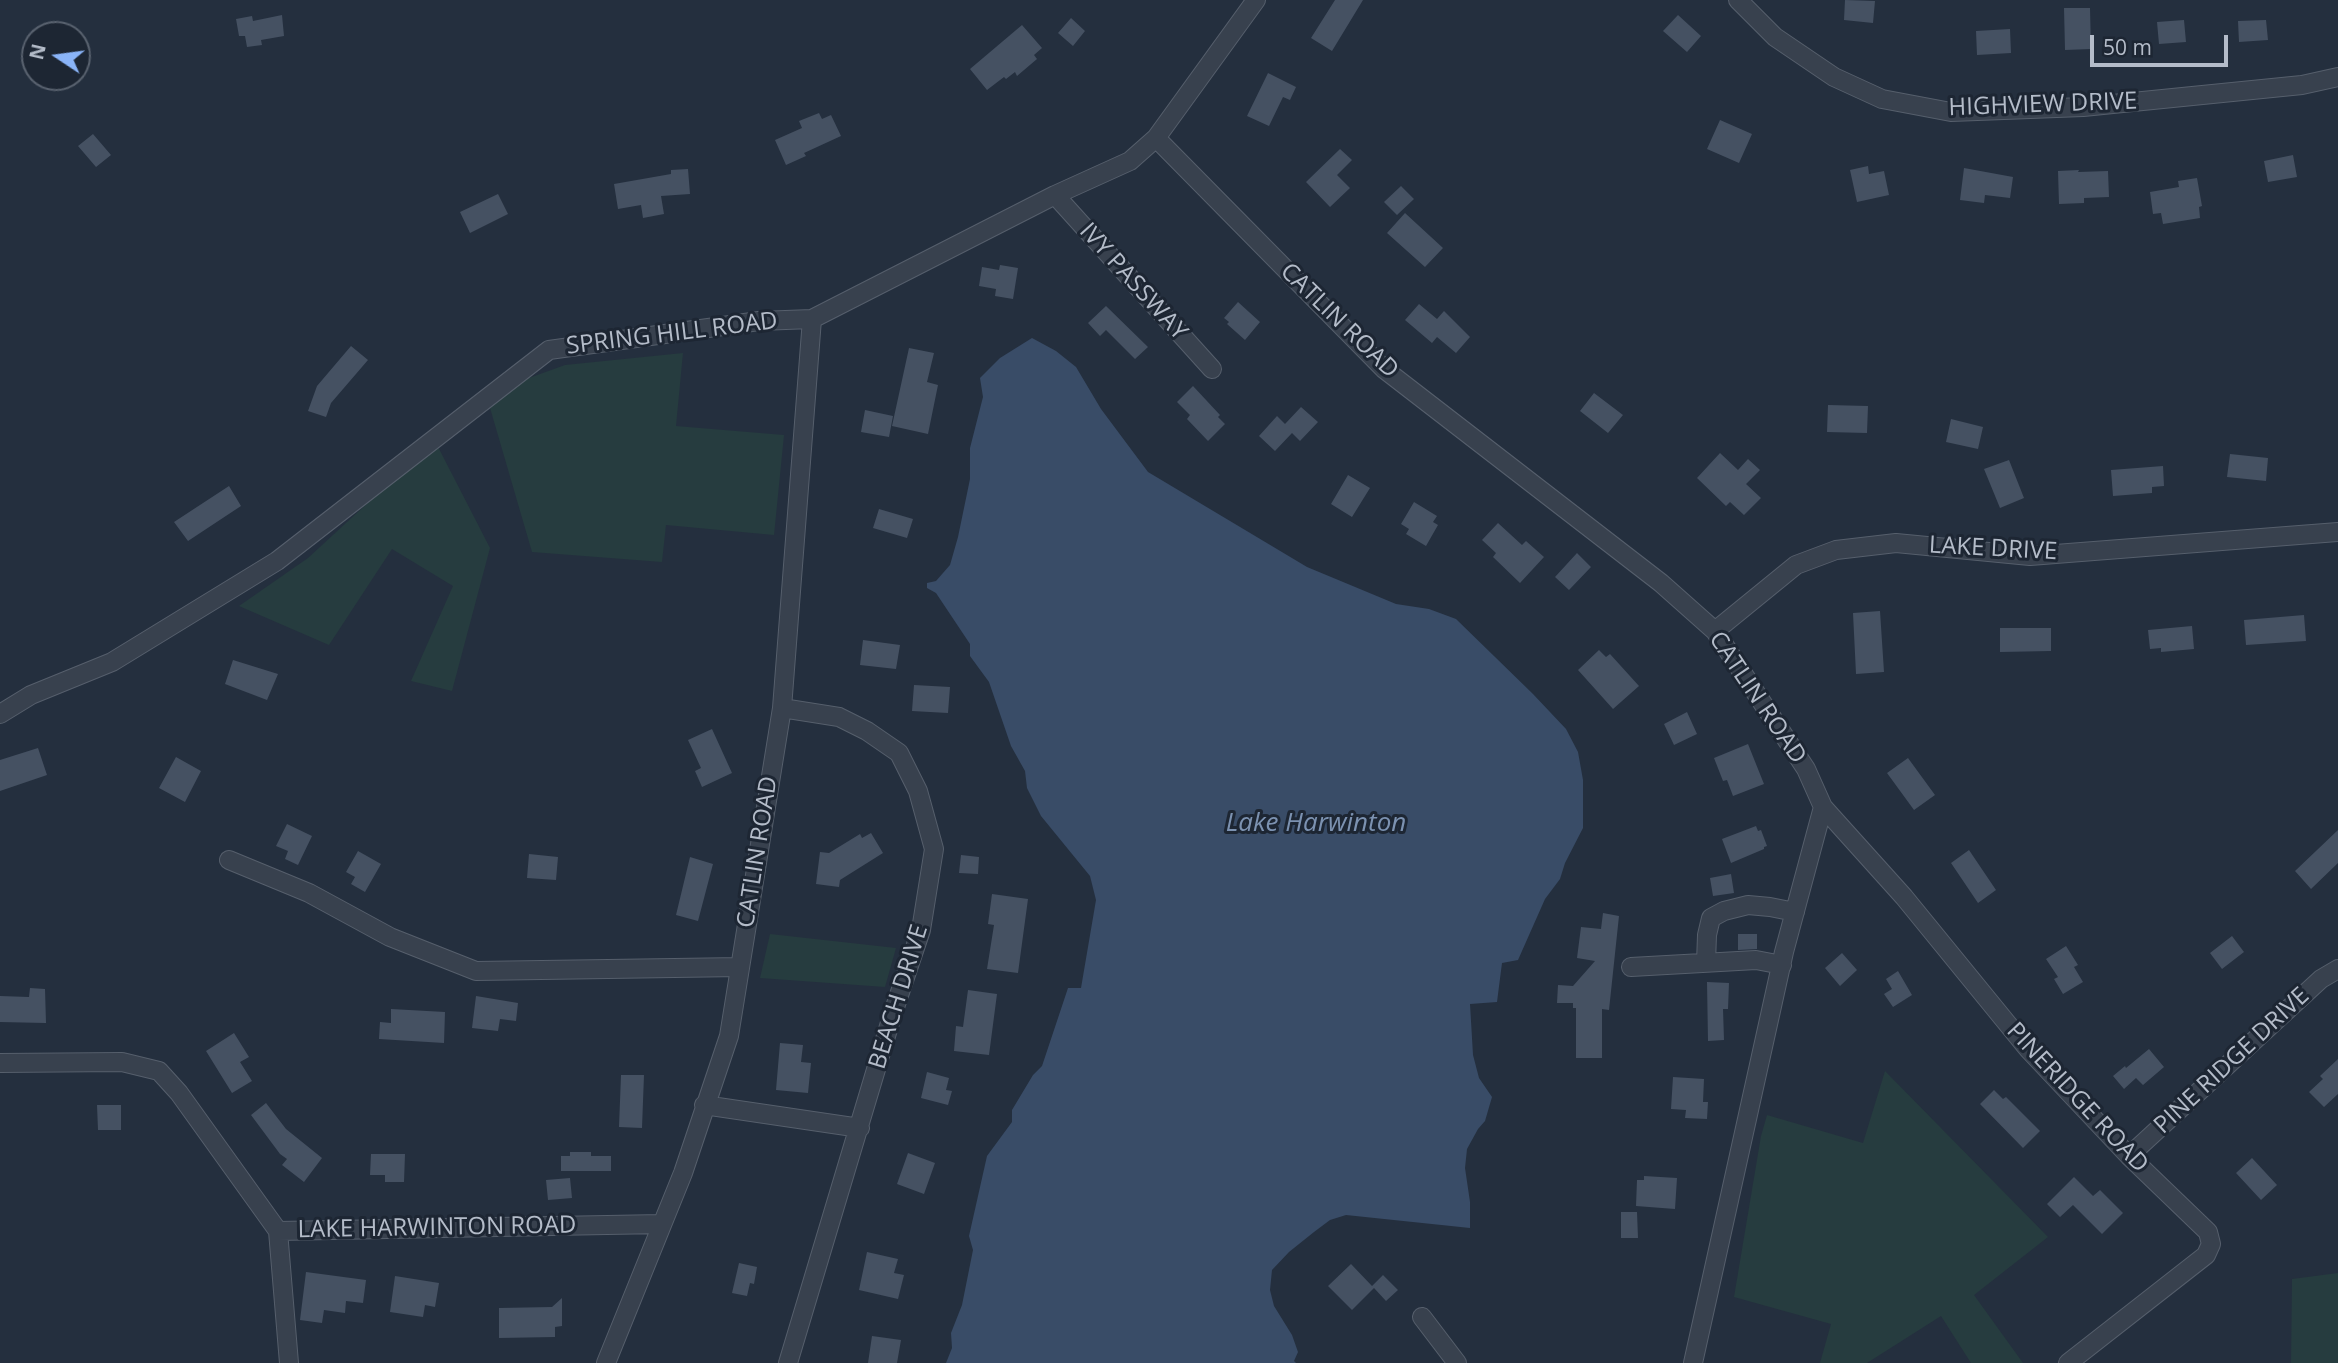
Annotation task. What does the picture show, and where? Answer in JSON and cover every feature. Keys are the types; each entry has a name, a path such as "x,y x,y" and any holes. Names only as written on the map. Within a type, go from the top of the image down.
{"street":[{"name":"SPRING HILL ROAD","path":"0,714 31,695 112,662 277,561 549,350 760,321 812,319 1055,195 1130,161 1156,138 1256,0"},
{"name":"HIGHVIEW DRIVE","path":"1738,0 1775,37 1833,76 1882,99 1951,111 2083,107 2302,85 2338,77"},
{"name":"CATLIN ROAD","path":"1156,138 1384,369 1661,583 1715,631 1806,769 1823,807"},
{"name":"IVY PASSWAY","path":"1055,195 1212,369"},
{"name":"CATLIN ROAD","path":"606,1363 683,1173 729,1036 782,708 812,319"},
{"name":"LAKE DRIVE","path":"1715,631 1796,565 1836,550 1896,543 2030,556 2338,533"},
{"name":"BEACH DRIVE","path":"782,708 839,717 867,731 899,753 918,791 934,849 921,930 892,1016 788,1363"},
{"path":"1693,1363 1782,965 1823,807"},
{"name":"PINERIDGE ROAD","path":"1823,807 1904,897 2028,1049 2129,1156 2208,1232 2211,1244 2206,1255 2068,1363"},
{"path":"229,860 309,893 390,937 476,971 740,967"},
{"path":"1706,963 1711,918 1724,911 1748,905 1770,906 1795,912"},
{"path":"1631,967 1756,960 1782,965"},
{"name":"PINE RIDGE DRIVE","path":"2129,1156 2311,988 2338,969"},
{"name":"LAKE HARWINTON ROAD","path":"0,1063 122,1062 159,1071 179,1093 278,1231 662,1224"},
{"path":"704,1105 860,1128"},
{"path":"278,1231 289,1363"},
{"path":"1422,1317 1457,1363"}],"green space":[{"path":"683,353 676,426 784,435 774,535 666,525 662,562 532,552 488,401 518,382 565,365"},
{"path":"435,441 490,548 452,691 411,681 453,586 392,549 329,645 239,606 308,558"},
{"path":"770,934 896,948 885,987 760,978"},
{"path":"1885,1071 2048,1237 1974,1295 2023,1363 1971,1363 1941,1316 1867,1363 1820,1363 1831,1324 1734,1297 1761,1136 1767,1115 1863,1143"},
{"path":"2338,1273 2338,1363 2291,1363 2292,1279"}],"water":[{"name":"Lake Harwinton","path":"1032,338 1056,351 1076,367 1101,409 1148,472 1307,567 1396,604 1429,609 1456,619 1566,729 1578,752 1583,780 1583,828 1560,879 1545,899 1518,960 1502,963 1497,1002 1470,1004 1473,1055 1479,1078 1492,1097 1485,1121 1467,1149 1465,1168 1470,1202 1470,1228 1346,1215 1330,1220 1314,1232 1272,1270 1270,1290 1274,1306 1292,1335 1298,1352 1294,1361 1296,1363 946,1363 952,1348 951,1333 962,1305 973,1250 969,1236 987,1156 1012,1122 1012,1110 1033,1075 1042,1066 1068,988 1081,988 1096,900 1090,876 1041,816 1027,788 1025,771 1011,746 989,682 970,656 970,644 936,593 927,588 927,583 936,581 950,565 958,537 970,479 970,448 983,397 980,378 1000,358"}],"building":[{"path":"1335,0 1363,0 1332,51 1311,38"},
{"path":"1845,0 1875,1 1873,23 1844,20"},
{"path":"2064,8 2090,8 2091,49 2065,50"},
{"path":"282,15 284,36 261,40 262,45 247,47 245,36 239,36 236,19 252,16 253,21"},
{"path":"1678,15 1701,36 1687,52 1663,31"},
{"path":"1071,18 1085,31 1073,46 1058,33"},
{"path":"2184,20 2186,42 2159,44 2157,22"},
{"path":"2266,20 2268,40 2239,42 2238,21"},
{"path":"1022,25 1042,48 1034,55 1037,59 1017,76 1015,72 1006,79 1004,77 987,90 970,69"},
{"path":"2010,29 2011,53 1977,55 1976,31"},
{"path":"1268,73 1296,87 1290,100 1283,97 1269,126 1247,116"},
{"path":"819,113 822,119 831,115 841,136 804,153 806,156 786,165 775,140 802,128 799,121"},
{"path":"1720,120 1752,134 1739,163 1707,149"},
{"path":"93,134 111,155 96,167 78,146"},
{"path":"1340,149 1352,160 1337,175 1350,188 1330,207 1306,182"},
{"path":"2293,155 2297,177 2268,182 2264,161"},
{"path":"1868,166 1869,174 1884,171 1889,195 1857,202 1850,170"},
{"path":"1964,168 2013,177 2010,198 1985,195 1984,203 1960,200"},
{"path":"688,169 690,194 661,196 664,214 643,218 641,205 618,209 614,184 671,174 671,170"},
{"path":"2079,170 2078,172 2108,171 2109,197 2084,198 2084,203 2059,204 2058,171"},
{"path":"2197,178 2202,206 2199,207 2200,218 2163,224 2161,213 2153,214 2150,192 2179,187 2178,181"},
{"path":"1401,186 1414,199 1397,215 1384,202"},
{"path":"498,194 508,214 470,233 460,212"},
{"path":"1405,213 1443,248 1425,267 1387,233"},
{"path":"1000,265 1018,268 1013,299 995,296 996,289 979,286 982,267 999,270"},
{"path":"1238,302 1260,322 1245,340 1224,318"},
{"path":"1419,304 1437,319 1444,311 1470,337 1456,353 1437,337 1432,343 1405,320"},
{"path":"1106,306 1148,347 1135,359 1106,330 1100,336 1088,323"},
{"path":"351,346 368,360 331,403 326,417 308,411 317,386"},
{"path":"909,348 934,353 927,382 938,385 928,434 892,426"},
{"path":"1193,386 1225,424 1208,441 1187,419 1190,415 1177,402"},
{"path":"1594,393 1623,415 1608,433 1580,411"},
{"path":"1828,405 1868,406 1867,433 1827,432"},
{"path":"1301,407 1318,422 1300,441 1292,433 1275,451 1259,436 1277,416 1285,424"},
{"path":"865,410 893,416 889,437 861,432"},
{"path":"1951,419 1983,427 1978,449 1946,442"},
{"path":"1720,453 1738,470 1748,459 1760,470 1746,484 1761,498 1744,515 1730,502 1726,506 1697,478"},
{"path":"2230,454 2268,458 2266,481 2227,477"},
{"path":"2009,460 2024,498 2000,508 1984,469"},
{"path":"2163,466 2164,486 2152,487 2152,493 2113,496 2111,470"},
{"path":"1348,475 1370,488 1352,517 1331,504"},
{"path":"229,486 241,506 188,541 174,522"},
{"path":"1414,502 1437,516 1433,522 1438,525 1426,546 1406,534 1409,529 1401,524"},
{"path":"879,509 913,519 907,538 873,528"},
{"path":"1498,523 1522,545 1526,541 1544,557 1520,583 1493,557 1496,553 1482,540"},
{"path":"1577,553 1591,567 1569,590 1555,577"},
{"path":"1880,611 1884,672 1856,674 1853,613"},
{"path":"2304,615 2306,641 2246,645 2244,620"},
{"path":"2192,626 2194,649 2161,652 2161,648 2150,649 2148,630"},
{"path":"2000,628 2051,628 2051,651 2000,652"},
{"path":"863,640 900,645 896,669 860,665"},
{"path":"1599,650 1606,657 1610,654 1639,686 1613,709 1578,670"},
{"path":"233,660 278,674 267,700 225,684"},
{"path":"914,685 950,687 948,713 912,711"},
{"path":"1687,712 1697,734 1674,745 1664,724"},
{"path":"712,729 732,773 702,787 695,771 701,768 688,740"},
{"path":"1748,744 1764,784 1733,796 1727,780 1723,781 1714,758"},
{"path":"38,748 47,775 0,791 0,760"},
{"path":"176,757 201,771 185,802 159,788"},
{"path":"1908,758 1935,795 1914,810 1887,773"},
{"path":"287,824 312,836 298,865 285,859 288,851 276,846"},
{"path":"1756,826 1758,831 1761,830 1767,846 1731,863 1722,839"},
{"path":"2338,830 2338,863 2311,889 2295,871"},
{"path":"871,833 883,853 840,880 839,887 816,884 820,852 829,853 860,834 862,838"},
{"path":"1969,850 1996,890 1978,903 1951,863"},
{"path":"358,851 381,864 365,892 351,884 355,877 346,872"},
{"path":"529,854 558,857 556,880 527,878"},
{"path":"961,855 979,857 978,874 959,873"},
{"path":"690,857 713,864 698,921 676,915"},
{"path":"1731,874 1734,893 1713,896 1710,878"},
{"path":"992,894 1028,899 1018,973 987,969 994,925 988,924"},
{"path":"1603,913 1619,916 1609,1010 1602,1009 1602,1058 1576,1058 1576,1008 1573,1008 1573,1003 1557,1003 1558,985 1573,986 1595,961 1577,958 1581,927 1601,929"},
{"path":"1738,934 1757,934 1757,949 1738,950"},
{"path":"2232,936 2244,952 2222,969 2210,953"},
{"path":"2066,946 2078,965 2074,967 2083,982 2063,994 2054,979 2058,977 2046,959"},
{"path":"1842,953 1857,970 1840,986 1825,968"},
{"path":"1898,971 1912,995 1893,1007 1884,994 1892,989 1886,979"},
{"path":"1707,982 1729,983 1728,1009 1723,1009 1724,1040 1708,1041"},
{"path":"30,988 45,989 46,1023 0,1022 0,996 29,997"},
{"path":"968,990 997,994 989,1055 954,1051 956,1026 963,1027"},
{"path":"476,996 518,1003 516,1021 500,1019 498,1031 472,1028"},
{"path":"391,1009 445,1012 444,1043 379,1039 380,1022 391,1023"},
{"path":"234,1033 249,1057 240,1062 252,1081 232,1093 206,1051"},
{"path":"780,1043 803,1045 801,1062 811,1063 808,1093 776,1090"},
{"path":"2149,1049 2164,1067 2143,1085 2136,1078 2124,1089 2113,1076"},
{"path":"2338,1059 2338,1094 2324,1107 2309,1092 2323,1079 2320,1076"},
{"path":"927,1072 949,1078 946,1090 952,1091 948,1105 921,1098"},
{"path":"621,1075 644,1075 642,1128 619,1127"},
{"path":"1673,1077 1704,1079 1703,1102 1708,1102 1707,1119 1685,1118 1686,1110 1671,1109"},
{"path":"1994,1090 2003,1099 2006,1097 2040,1131 2023,1148 1980,1104"},
{"path":"266,1103 286,1129 322,1158 304,1182 282,1165 287,1159 280,1154 251,1115"},
{"path":"97,1105 121,1105 121,1130 98,1130"},
{"path":"570,1152 611,1156 611,1171 561,1171 561,1156 570,1156"},
{"path":"908,1153 935,1163 924,1194 897,1184"},
{"path":"371,1154 405,1154 404,1182 385,1182 385,1175 370,1175"},
{"path":"2252,1158 2277,1185 2261,1200 2236,1173"},
{"path":"1644,1176 1677,1178 1675,1209 1636,1206 1637,1180 1644,1180"},
{"path":"2074,1177 2093,1196 2100,1190 2123,1213 2102,1234 2073,1205 2060,1217 2047,1204"},
{"path":"570,1178 572,1198 548,1200 546,1180"},
{"path":"1621,1212 1637,1212 1638,1238 1621,1238"},
{"path":"867,1252 898,1259 894,1273 904,1275 898,1299 859,1290"},
{"path":"739,1263 757,1267 754,1284 750,1283 747,1296 732,1293"},
{"path":"1351,1264 1372,1286 1383,1275 1398,1290 1386,1301 1374,1288 1352,1310 1328,1286"},
{"path":"306,1272 366,1280 363,1303 346,1301 345,1313 324,1310 322,1323 300,1320"},
{"path":"395,1276 439,1283 435,1307 425,1305 423,1317 390,1312"},
{"path":"562,1298 562,1326 555,1327 555,1337 499,1338 499,1308 552,1307"},
{"path":"872,1336 901,1340 897,1363 868,1363"}]}
